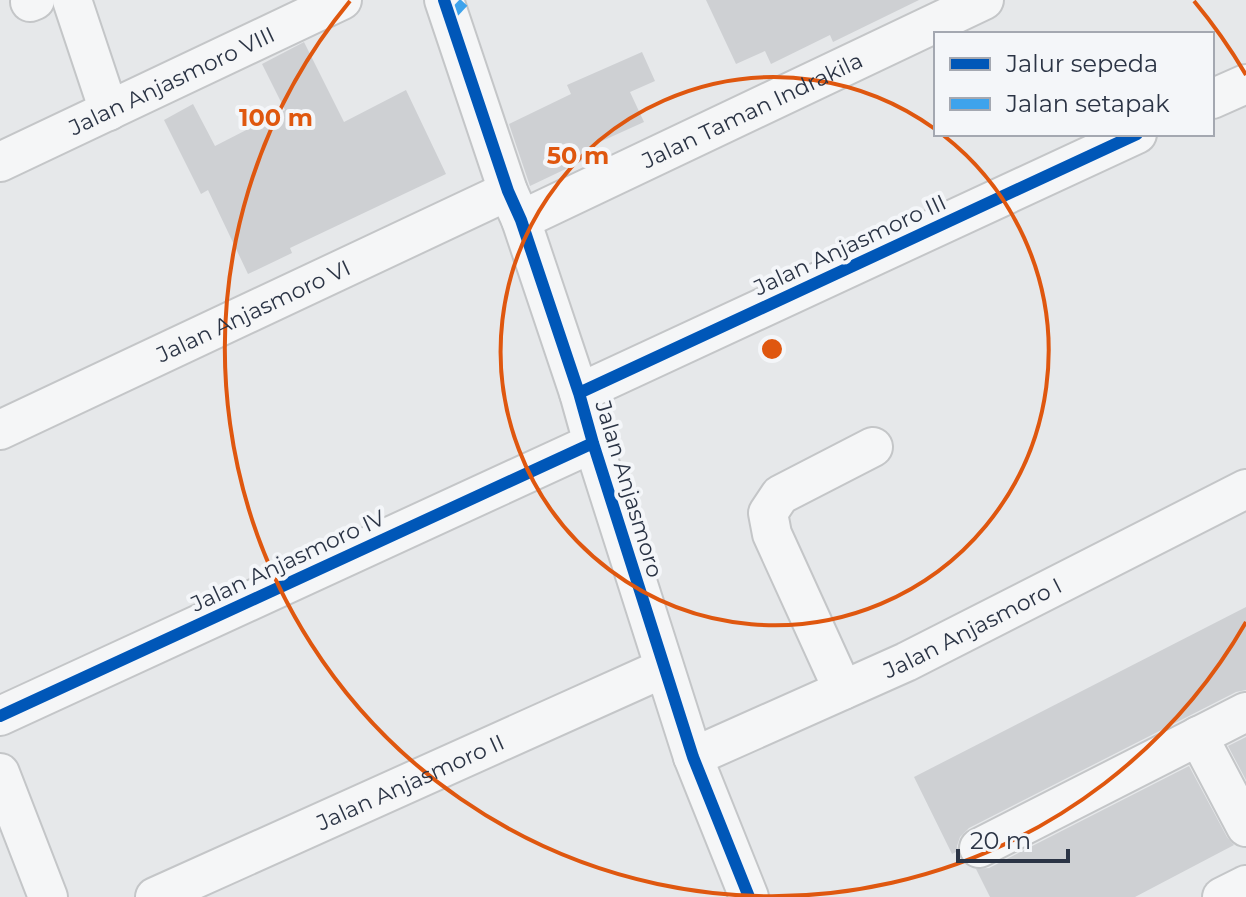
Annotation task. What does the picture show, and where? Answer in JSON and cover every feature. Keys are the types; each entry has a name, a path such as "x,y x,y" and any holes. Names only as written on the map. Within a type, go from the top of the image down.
{"street":[{"path":"72,0 109,111"},
{"name":"Jalan Anjasmoro VIII","path":"0,162 342,0"},
{"name":"Jalan Anjasmoro","path":"444,0 579,393 693,757 749,897"},
{"name":"Jalan Taman Indrakila","path":"514,206 984,0"},
{"path":"1214,98 1246,84"},
{"name":"Jalan Anjasmoro III","path":"579,393 1133,136"},
{"name":"Jalan Anjasmoro VI","path":"0,430 514,206"},
{"name":"Jalan Anjasmoro IV","path":"0,716 593,443"},
{"path":"843,690 772,534 768,513 780,495 873,447"},
{"name":"Jalan Anjasmoro I","path":"693,757 906,662 1246,489"},
{"name":"Jalan Anjasmoro II","path":"155,897 664,668"},
{"path":"979,848 1246,712"},
{"path":"1198,736 1246,827"},
{"path":"0,773 48,897"},
{"path":"1222,897 1246,885"}],"building":[{"path":"706,0 919,0 833,42 830,35 771,64 765,51 736,64"},
{"path":"304,42 344,122 406,90 446,174 290,248 292,253 248,274 208,190 201,194 164,120 193,104 215,146 285,110 262,64"},
{"path":"642,52 655,81 630,92 644,122 591,146 595,155 530,186 509,124 571,94 567,85"},
{"path":"1246,607 1246,690 1236,692 969,828 960,837 958,851 952,854 914,777"},
{"path":"1246,737 1246,780 1228,746"},
{"path":"1189,766 1234,845 1135,897 990,897 976,869 989,868"}],"marked path":[{"path":"450,17 466,0"}],"cycle path":[{"path":"444,0 579,393 693,757 749,897"},
{"path":"579,393 1133,136"},
{"path":"0,716 593,443"}]}
